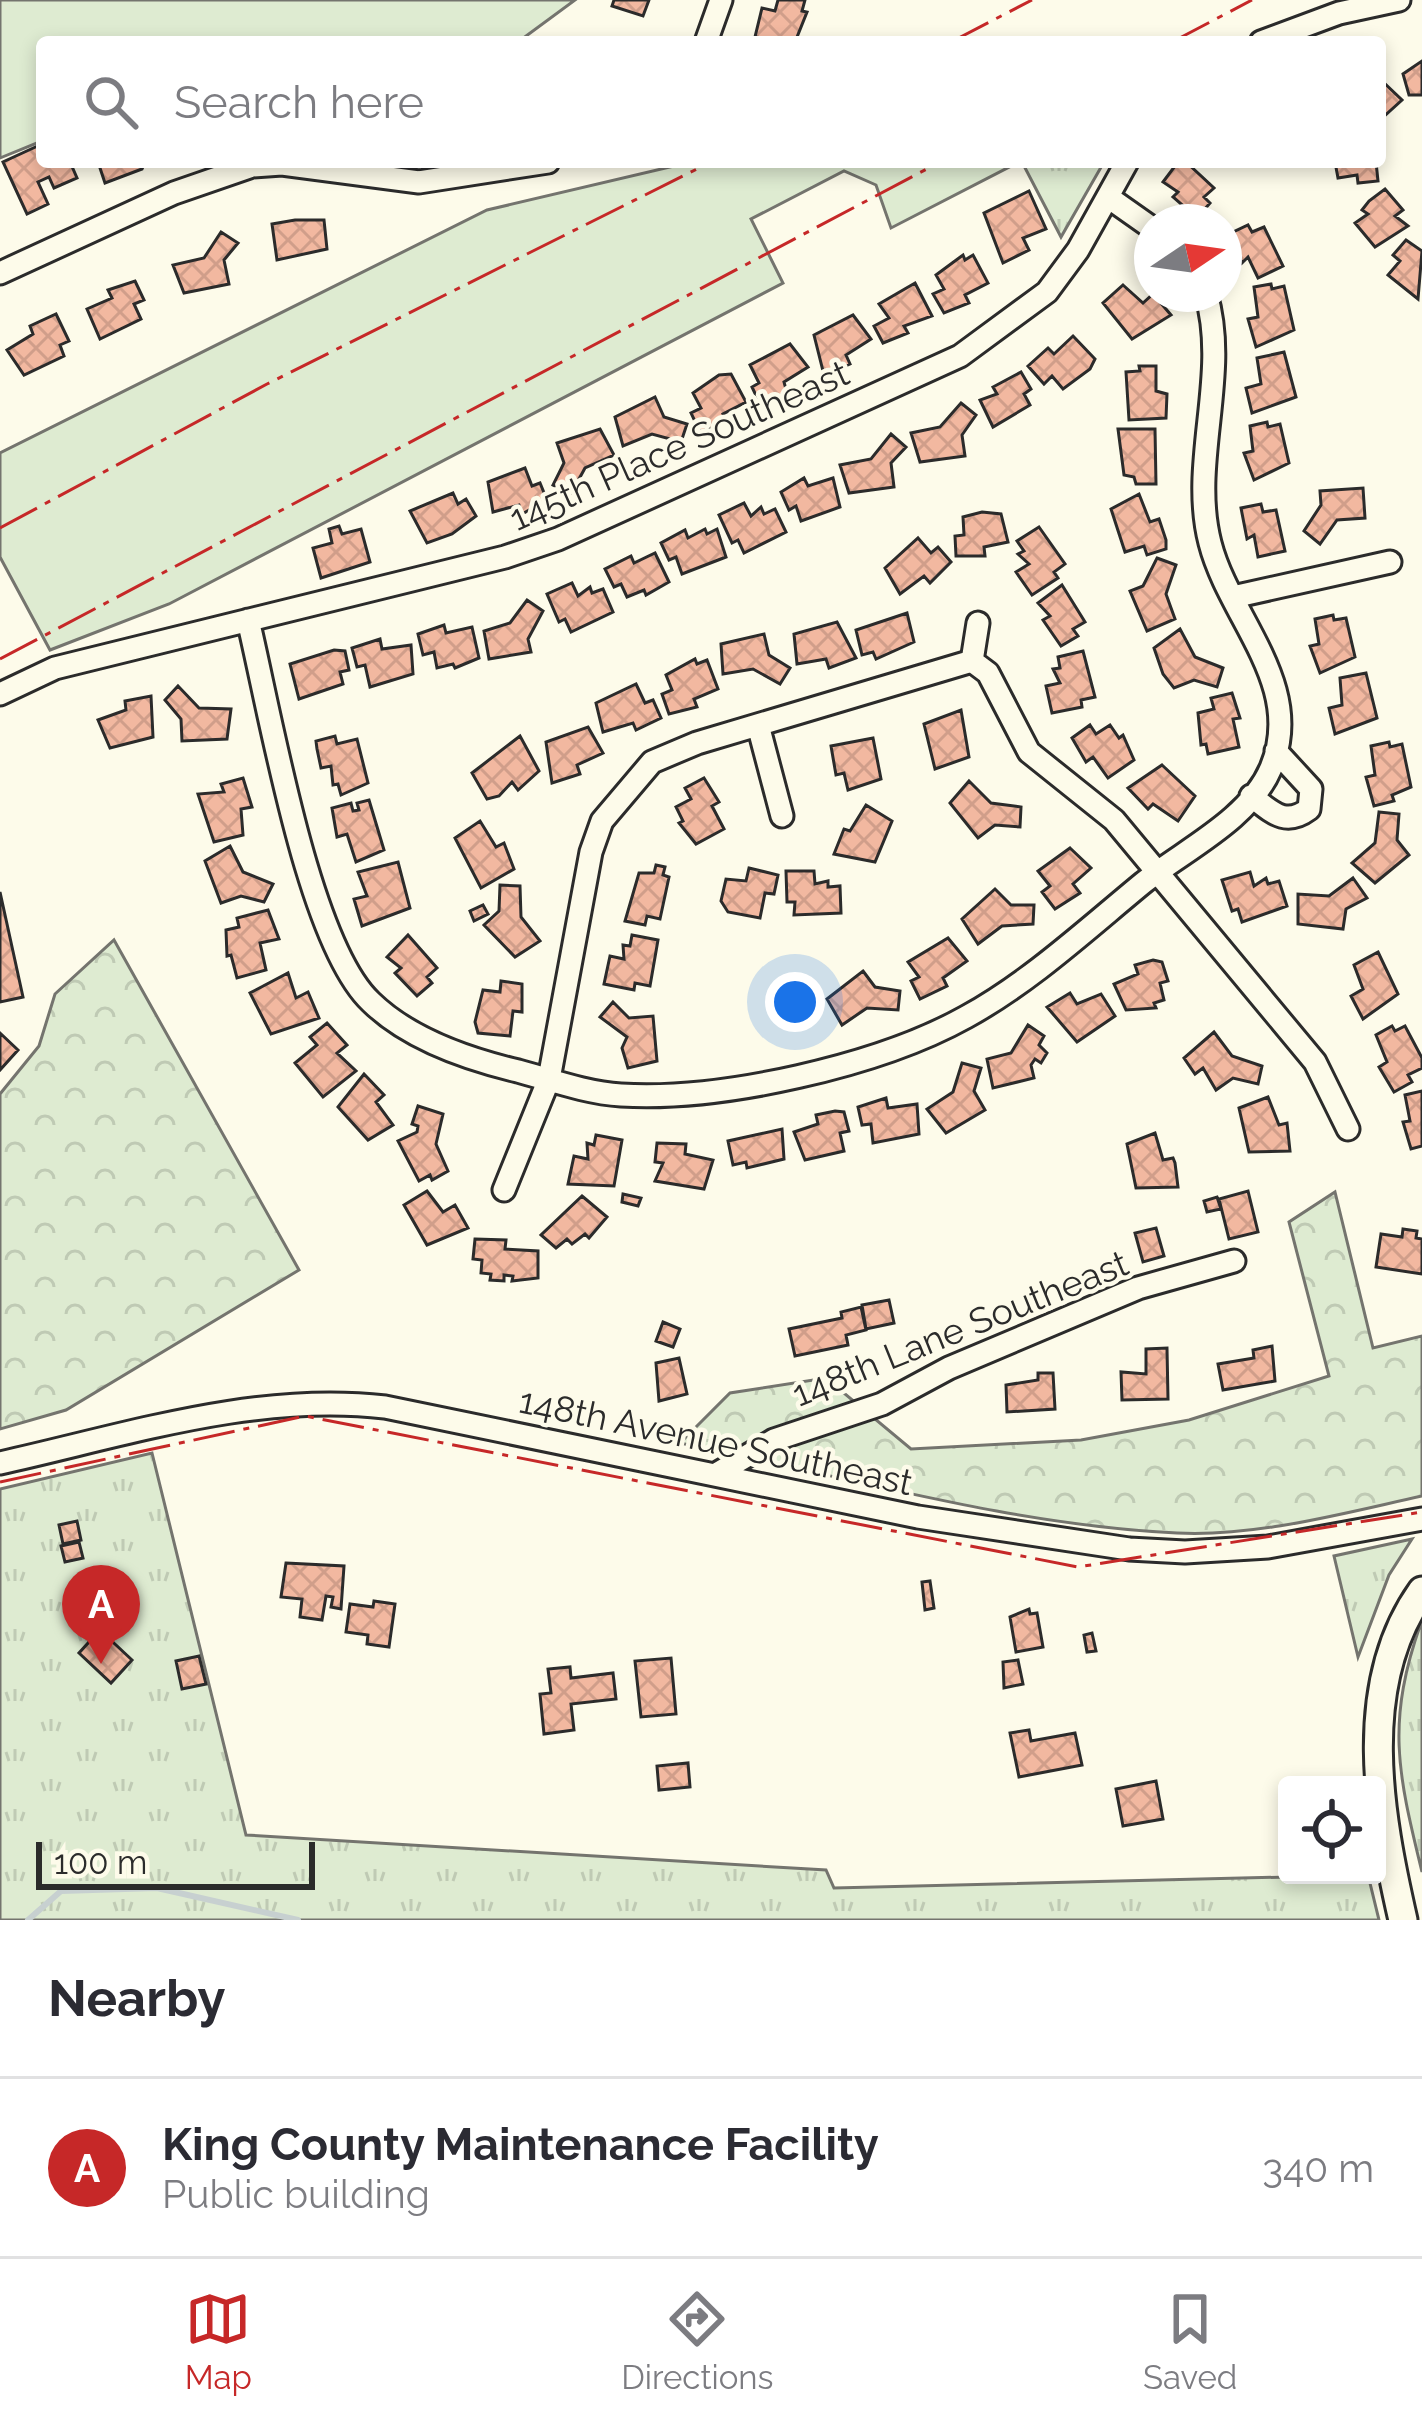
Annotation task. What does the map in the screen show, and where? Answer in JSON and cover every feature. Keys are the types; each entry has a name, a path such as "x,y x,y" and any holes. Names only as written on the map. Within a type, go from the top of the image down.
{"main road":[{"path":"1403,1920 1384,1818 1379,1730 1395,1641 1422,1591"}],"street":[{"path":"708,36 721,0"},
{"path":"1278,36 1339,14 1399,0"},
{"path":"0,273 174,193 246,168"},
{"path":"312,168 419,182 509,168"},
{"name":"145th Place Southeast","path":"0,694 55,668 558,538 960,356 1047,292 1124,168"},
{"path":"1108,197 1134,215"},
{"path":"248,620 323,927 366,998 416,1033 476,1061 615,1095 680,1096 742,1088 904,1044 966,1017 1188,854 1251,796 1276,751 1277,694 1219,572 1204,507 1214,331 1210,312"},
{"path":"1233,597 1390,562"},
{"path":"972,661 978,623"},
{"path":"504,1190 549,1079 591,852 602,821 652,762 972,661"},
{"path":"972,661 988,673 1029,752 1114,820 1315,1062 1348,1129"},
{"path":"758,725 782,816"},
{"path":"1251,796 1278,818 1295,818 1309,809 1311,788 1276,751"},
{"name":"148th Lane Southeast","path":"718,1473 774,1440 881,1404 949,1368 1117,1297 1234,1261"},
{"name":"148th Avenue Southeast","path":"0,1463 264,1405 329,1400 1011,1534 1156,1551 1268,1547 1422,1519"}],"green space":[{"path":"0,0 575,0 526,36 36,36 36,143 0,158"},
{"path":"666,168 1007,168 891,228 876,185 844,171 751,219 783,283 169,604 50,650 0,557 0,453 487,210"},
{"path":"1025,168 1101,168 1061,237"},
{"path":"114,940 299,1270 66,1410 0,1429 0,1094 39,1046 55,994"},
{"path":"1335,1192 1373,1348 1422,1336 1422,1496 1269,1528 1177,1533 989,1510 680,1443 730,1393 826,1378 911,1449 1081,1440 1189,1420 1329,1376 1289,1222"},
{"path":"152,1453 246,1835 826,1870 834,1888 1278,1877 1278,1884 1370,1884 1379,1920 0,1920 0,1489"},
{"path":"1412,1539 1389,1575 1358,1657 1334,1556"},
{"path":"1422,1620 1422,1872 1399,1746 1403,1688"}],"building":[{"path":"614,0 649,0 643,16 612,6"},
{"path":"778,0 805,0 802,11 807,12 797,36 755,36 762,8 775,11"},
{"path":"1422,61 1422,95 1409,95 1403,74"},
{"path":"1386,85 1402,100 1386,114"},
{"path":"36,147 36,168 73,168 77,178 54,188 49,177 38,182 48,204 27,214 3,162"},
{"path":"100,168 142,168 142,169 105,183"},
{"path":"1174,168 1192,168 1214,188 1204,197 1209,204 1181,204 1173,197 1178,192 1163,182"},
{"path":"1336,168 1377,168 1378,181 1358,183 1357,175 1338,178"},
{"path":"1385,189 1403,210 1395,216 1408,226 1375,247 1355,223 1368,214 1362,210 1369,201"},
{"path":"1029,191 1046,229 1023,238 1029,250 1003,263 984,213"},
{"path":"324,220 327,249 277,260 272,224"},
{"path":"1248,225 1252,232 1264,227 1283,266 1258,278 1248,257 1242,263 1242,228"},
{"path":"221,232 238,243 224,260 229,284 184,293 173,265 204,258"},
{"path":"1406,240 1422,251 1418,299 1388,275 1400,261 1393,255"},
{"path":"963,255 965,260 973,255 988,283 965,295 969,303 944,313 933,294 944,289 936,275"},
{"path":"135,281 144,300 134,304 141,319 100,339 87,309 112,298 108,290"},
{"path":"915,283 932,316 904,326 908,333 883,343 874,326 889,318 879,304"},
{"path":"1271,284 1272,289 1284,286 1294,330 1256,347 1248,319 1258,317 1254,287"},
{"path":"1123,285 1134,295 1134,312 1171,315 1132,339 1103,303"},
{"path":"56,314 69,341 60,345 64,356 24,375 7,350 33,334 30,326"},
{"path":"853,315 871,339 846,355 850,364 824,375 814,335"},
{"path":"1073,336 1095,359 1090,369 1063,389 1052,376 1044,384 1028,366 1048,348 1054,354"},
{"path":"790,344 808,367 784,382 787,393 760,404 752,387 759,383 750,365"},
{"path":"1284,352 1296,397 1252,413 1246,388 1261,384 1257,358"},
{"path":"1139,366 1156,366 1156,391 1167,394 1166,418 1129,420 1126,372 1140,371"},
{"path":"1021,372 1031,389 1024,394 1030,405 993,427 980,400 997,394 993,387"},
{"path":"731,374 746,402 723,414 727,422 700,432 691,413 701,408 693,393 719,375"},
{"path":"655,397 664,417 687,424 681,442 652,434 623,446 615,417"},
{"path":"961,403 976,415 962,435 965,456 920,462 911,433 940,427"},
{"path":"1267,422 1268,427 1280,424 1289,463 1254,480 1244,453 1253,451 1250,426"},
{"path":"600,429 614,455 585,468 571,494 553,485 564,463 557,443"},
{"path":"1118,429 1155,429 1156,484 1136,484 1134,477 1124,475"},
{"path":"891,434 906,447 891,463 894,487 849,493 840,465 871,459"},
{"path":"525,468 532,486 540,483 547,500 522,514 519,505 493,512 488,482"},
{"path":"804,478 808,486 833,478 840,507 801,521 796,506 789,510 781,492"},
{"path":"1363,488 1365,518 1337,520 1320,544 1304,531 1321,505 1320,491"},
{"path":"453,493 458,504 466,499 476,516 452,534 427,543 410,511"},
{"path":"1139,494 1150,522 1159,519 1166,540 1166,549 1147,555 1144,546 1125,552 1111,509"},
{"path":"744,503 751,516 761,507 764,514 775,509 786,532 744,553 738,540 732,543 719,515"},
{"path":"1261,504 1263,512 1276,510 1285,551 1258,557 1254,535 1247,539 1241,508"},
{"path":"1001,514 1008,542 984,547 985,556 956,556 955,536 964,535 963,517"},
{"path":"339,526 342,534 361,529 370,562 321,578 313,548 332,543 329,529"},
{"path":"1039,527 1065,564 1054,572 1058,578 1032,595 1016,572 1029,564 1018,554 1024,551 1017,541"},
{"path":"705,529 707,534 717,529 726,557 682,574 676,557 669,560 661,543 685,530 688,538"},
{"path":"918,538 931,553 938,547 951,562 930,583 924,576 900,594 885,568"},
{"path":"655,553 669,582 646,595 644,590 627,597 621,584 614,587 605,569 631,556 634,563"},
{"path":"1157,558 1176,565 1166,594 1175,619 1147,631 1130,591 1143,586"},
{"path":"572,583 578,596 590,587 592,593 603,589 613,612 571,632 565,619 559,622 547,594"},
{"path":"1062,585 1085,622 1073,629 1078,636 1061,646 1043,620 1050,616 1038,603"},
{"path":"527,600 543,611 528,639 531,652 489,659 484,631 510,623"},
{"path":"907,613 914,642 876,659 873,652 862,655 856,630"},
{"path":"1333,615 1334,620 1346,618 1355,657 1320,673 1310,646 1319,644 1315,619"},
{"path":"837,622 856,658 829,668 826,659 797,664 794,634"},
{"path":"444,625 446,633 472,627 479,658 455,668 453,664 437,668 434,652 423,655 418,634"},
{"path":"1180,629 1195,657 1223,668 1217,687 1194,680 1174,688 1163,674 1154,648"},
{"path":"764,634 769,655 790,668 780,684 753,669 723,674 721,644"},
{"path":"380,639 382,649 411,645 413,674 370,687 365,665 357,667 352,648"},
{"path":"345,651 349,670 340,672 343,684 299,699 290,664"},
{"path":"1083,651 1095,697 1081,700 1082,707 1052,713 1046,686 1060,683 1053,669 1060,668 1058,657"},
{"path":"695,659 697,664 707,660 718,689 694,699 697,707 669,714 662,694 672,690 666,675"},
{"path":"1366,673 1377,718 1335,734 1329,708 1342,705 1340,678"},
{"path":"636,684 645,703 653,700 661,718 636,730 633,723 603,732 596,703"},
{"path":"178,686 199,708 231,709 227,739 182,741 181,719 165,700"},
{"path":"1232,693 1240,718 1233,719 1239,747 1208,754 1206,744 1201,745 1198,713 1214,709 1211,698"},
{"path":"151,696 153,737 110,748 98,720 126,710 125,701"},
{"path":"961,710 969,757 935,769 924,724"},
{"path":"1090,725 1096,734 1110,725 1119,738 1123,735 1134,760 1108,778 1093,757 1086,762 1072,738"},
{"path":"588,727 603,753 577,765 580,774 552,783 546,742"},
{"path":"335,736 337,744 357,739 368,783 341,795 338,784 333,785 331,766 321,768 316,741"},
{"path":"520,736 539,771 518,790 512,782 499,796 487,799 472,773"},
{"path":"873,738 881,779 848,790 844,773 836,775 831,746"},
{"path":"1389,742 1390,747 1402,744 1411,787 1392,795 1394,801 1374,806 1366,777 1375,775 1371,746"},
{"path":"1162,765 1195,796 1178,821 1153,804 1148,809 1128,788"},
{"path":"243,778 252,807 241,809 243,835 214,842 198,794 224,792 221,784"},
{"path":"704,778 719,802 712,806 724,829 696,844 679,823 683,821 676,807 691,799 685,788"},
{"path":"969,781 991,803 1021,807 1020,827 995,825 978,838 950,803"},
{"path":"369,800 384,850 356,862 347,834 337,837 332,808 351,803 353,811 359,810 357,803"},
{"path":"866,805 892,821 875,862 834,854 844,829 850,831"},
{"path":"1379,812 1399,814 1397,840 1409,855 1375,883 1352,863 1375,843"},
{"path":"480,821 496,847 504,843 514,869 481,888 455,838"},
{"path":"230,846 243,872 273,884 264,902 241,896 221,903 205,861"},
{"path":"1070,848 1091,868 1073,884 1080,893 1055,909 1042,892 1050,886 1038,871"},
{"path":"398,862 410,908 362,926 354,899 367,896 358,872"},
{"path":"656,865 665,867 663,875 669,877 660,919 647,916 645,925 625,921 639,873 654,873"},
{"path":"749,868 778,875 774,894 765,893 760,918 728,912 721,901 726,879 746,881"},
{"path":"786,871 814,871 815,884 828,881 828,887 840,886 841,913 794,915 795,902 787,902"},
{"path":"1250,872 1254,886 1266,878 1268,884 1279,881 1287,906 1242,922 1238,909 1232,911 1222,880"},
{"path":"1353,878 1367,898 1346,909 1343,929 1298,924 1298,894 1329,896"},
{"path":"500,885 520,886 521,917 540,941 515,957 484,925 499,911"},
{"path":"995,889 1011,905 1034,905 1033,924 1002,926 978,944 962,919"},
{"path":"0,892 23,997 0,1002"},
{"path":"483,905 488,914 474,921 470,911"},
{"path":"268,910 279,939 260,943 266,970 237,978 231,955 227,956 226,930 239,927 237,918"},
{"path":"408,935 437,968 427,977 432,983 417,996 395,973 401,968 387,957"},
{"path":"632,935 658,940 650,986 635,983 634,990 604,984 610,956 624,959 623,945 630,946"},
{"path":"948,938 967,961 943,978 947,986 920,999 911,981 919,977 908,962"},
{"path":"1378,952 1398,994 1363,1019 1351,996 1363,989 1354,965"},
{"path":"1162,962 1168,981 1160,983 1164,1000 1154,1003 1156,1008 1126,1010 1114,984 1138,974 1135,965"},
{"path":"863,971 875,987 900,991 898,1010 867,1008 842,1025 827,999"},
{"path":"288,973 296,998 308,992 319,1018 271,1034 250,993"},
{"path":"501,981 522,984 522,1012 513,1011 510,1036 478,1033 475,1022 483,990 500,992"},
{"path":"1070,993 1077,1004 1101,994 1115,1016 1077,1042 1047,1007"},
{"path":"613,1002 629,1018 653,1016 657,1061 628,1068 622,1048 627,1037 600,1017"},
{"path":"327,1023 347,1045 337,1053 356,1071 323,1097 295,1063 317,1045 310,1037"},
{"path":"1028,1025 1044,1036 1039,1045 1047,1053 1041,1063 1035,1059 1031,1065 1034,1078 993,1088 987,1059 1011,1053"},
{"path":"1392,1026 1395,1031 1405,1026 1422,1058 1422,1068 1408,1075 1412,1082 1394,1092 1379,1067 1387,1062 1376,1035"},
{"path":"1214,1032 1232,1056 1262,1066 1258,1084 1233,1078 1216,1090 1203,1068 1195,1074 1184,1058"},
{"path":"0,1033 18,1050 0,1070"},
{"path":"962,1063 981,1068 974,1091 985,1110 946,1133 927,1109 953,1092"},
{"path":"364,1074 384,1095 376,1102 393,1125 368,1140 338,1107"},
{"path":"1422,1091 1422,1146 1411,1149 1403,1122 1410,1121 1405,1095"},
{"path":"1268,1097 1279,1125 1287,1123 1290,1151 1249,1152 1239,1108"},
{"path":"886,1098 888,1108 917,1104 919,1134 873,1143 871,1124 862,1125 858,1107"},
{"path":"418,1106 443,1114 436,1144 448,1171 432,1180 430,1175 419,1181 398,1141 417,1132 418,1126 412,1124"},
{"path":"844,1112 849,1131 840,1133 844,1151 805,1160 794,1132 818,1124 816,1115"},
{"path":"782,1129 784,1159 747,1168 746,1162 733,1165 728,1141"},
{"path":"1155,1133 1163,1160 1173,1158 1178,1187 1136,1188 1127,1144"},
{"path":"596,1135 622,1140 614,1186 568,1184 574,1156 588,1159 587,1143 594,1145"},
{"path":"657,1143 686,1144 685,1154 713,1160 704,1189 655,1181 663,1163 655,1162"},
{"path":"427,1191 443,1212 455,1205 468,1228 427,1245 404,1205"},
{"path":"1248,1191 1258,1232 1229,1239 1219,1199"},
{"path":"623,1194 641,1198 638,1206 622,1202"},
{"path":"582,1196 607,1217 589,1238 585,1234 572,1244 567,1239 556,1248 541,1235"},
{"path":"1217,1197 1221,1209 1207,1212 1204,1201"},
{"path":"1156,1228 1164,1256 1143,1262 1135,1233"},
{"path":"1403,1229 1417,1231 1416,1238 1422,1239 1422,1274 1376,1267 1381,1234 1402,1237"},
{"path":"475,1239 506,1240 505,1249 538,1251 538,1278 512,1281 513,1276 504,1275 504,1281 490,1280 491,1274 481,1273 482,1260 473,1259"},
{"path":"889,1300 894,1323 866,1329 862,1305"},
{"path":"861,1307 866,1330 846,1335 848,1345 795,1356 789,1329 842,1318 841,1312"},
{"path":"663,1322 680,1329 673,1347 656,1341"},
{"path":"1272,1346 1275,1381 1223,1390 1218,1364 1254,1358 1253,1350"},
{"path":"1167,1348 1168,1399 1122,1400 1121,1372 1146,1374 1146,1349"},
{"path":"679,1358 687,1394 659,1401 656,1363"},
{"path":"1038,1373 1053,1373 1055,1409 1007,1412 1006,1385 1038,1380"},
{"path":"77,1521 81,1540 63,1544 59,1525"},
{"path":"79,1542 83,1558 65,1562 61,1546"},
{"path":"286,1563 344,1566 341,1609 331,1607 333,1597 326,1596 322,1620 300,1617 302,1599 281,1597"},
{"path":"930,1581 934,1608 925,1610 922,1582"},
{"path":"374,1601 395,1604 389,1647 367,1644 368,1635 346,1632 350,1604 373,1607"},
{"path":"1029,1609 1030,1614 1037,1613 1043,1647 1016,1652 1010,1617"},
{"path":"100,1630 132,1660 111,1683 79,1653"},
{"path":"1092,1633 1096,1651 1087,1652 1084,1635"},
{"path":"199,1656 206,1684 182,1689 176,1661"},
{"path":"671,1658 676,1714 641,1717 635,1661"},
{"path":"1018,1660 1023,1684 1004,1688 1003,1662"},
{"path":"570,1667 571,1678 613,1673 616,1699 571,1704 574,1730 544,1734 540,1694 551,1693 548,1669"},
{"path":"1029,1730 1031,1741 1075,1733 1082,1765 1019,1777 1010,1733"},
{"path":"688,1763 690,1787 659,1790 657,1766"},
{"path":"1156,1781 1163,1819 1123,1826 1116,1789"}],"waterway":[{"path":"28,1920 61,1891 157,1888 298,1920"}],"power":[{"path":"963,36 1032,0"},
{"path":"1183,36 1252,0"},
{"path":"0,528 267,384 699,168"},
{"path":"0,659 929,168"},
{"path":"0,1482 305,1416 1078,1567 1422,1512"}],"place":[{"name":"King County Maintenance Facility","path":"101,1664"}]}
